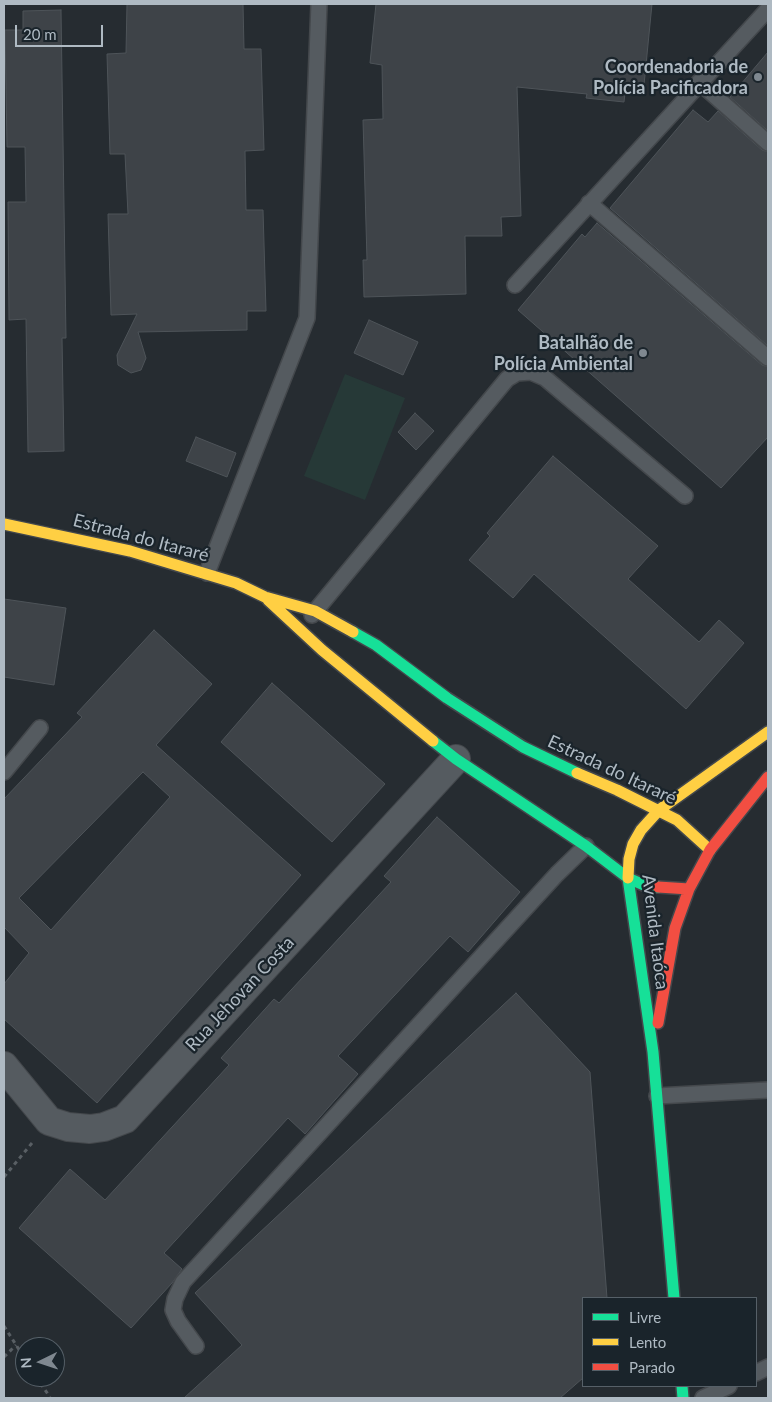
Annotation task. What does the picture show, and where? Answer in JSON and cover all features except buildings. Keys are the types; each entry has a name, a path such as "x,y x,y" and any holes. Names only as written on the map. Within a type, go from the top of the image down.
{"main road":[{"name":"Estrada do Itararé","path":"4,524 130,550 236,583 265,597 315,611 376,645 447,698 523,747 557,765 618,790 659,810 686,826 710,850"},
{"name":"Estrada do Itararé","path":"265,597 322,650 456,760 586,846 628,878 646,886 689,889"},
{"name":"Avenida Itaóca","path":"674,1297 653,1052 628,878 629,859 633,844 641,830 659,810 768,732"},
{"path":"689,889 710,850 768,776"},
{"name":"Avenida Itaóca","path":"653,1052 675,928 689,889"}],"street":[{"name":"Rua Jehovan Costa","path":"49,1121 68,1127 90,1129 104,1127 125,1119 456,760"},
{"path":"4,1066 49,1121"}],"lane":[{"path":"207,574 307,318 319,4"},
{"path":"515,285 699,82 768,9"},
{"path":"699,82 768,143"},
{"path":"589,203 768,358"},
{"path":"302,631 315,611 507,379 517,373 531,372 545,378 685,496"},
{"path":"4,772 40,728"},
{"path":"196,1346 178,1321 173,1310 175,1299 183,1282 557,874 586,846"},
{"path":"657,1096 768,1090"},
{"path":"703,1398 727,1387"}],"path":[{"path":"4,1177 49,1121"},
{"path":"4,1326 15,1343"},
{"path":"4,1357 15,1346"}],"green space":[{"path":"345,374 405,398 365,500 304,476"}],"traffic: fast":[{"path":"353,632 376,645 447,698 523,747 577,773"},
{"path":"433,741 456,759 586,846 628,878 646,886 658,887"},
{"path":"628,878 653,1052 674,1297"},
{"path":"682,1387 683,1398"}],"traffic: slow":[{"path":"4,524 130,551 236,583 265,597 315,611 353,632"},
{"path":"268,600 322,650 433,741"},
{"path":"628,878 629,859 633,844 641,830 659,810 768,732"},
{"path":"577,773 617,790 677,820 710,850"}],"traffic: jam":[{"path":"658,887 689,889 710,850 768,777"},
{"path":"658,1023 675,928 689,889"}],"place":[{"name":"Coordenadoria de Polícia Pacificadora","path":"758,77"},
{"name":"Batalhão de Polícia Ambiental","path":"643,353"}]}
